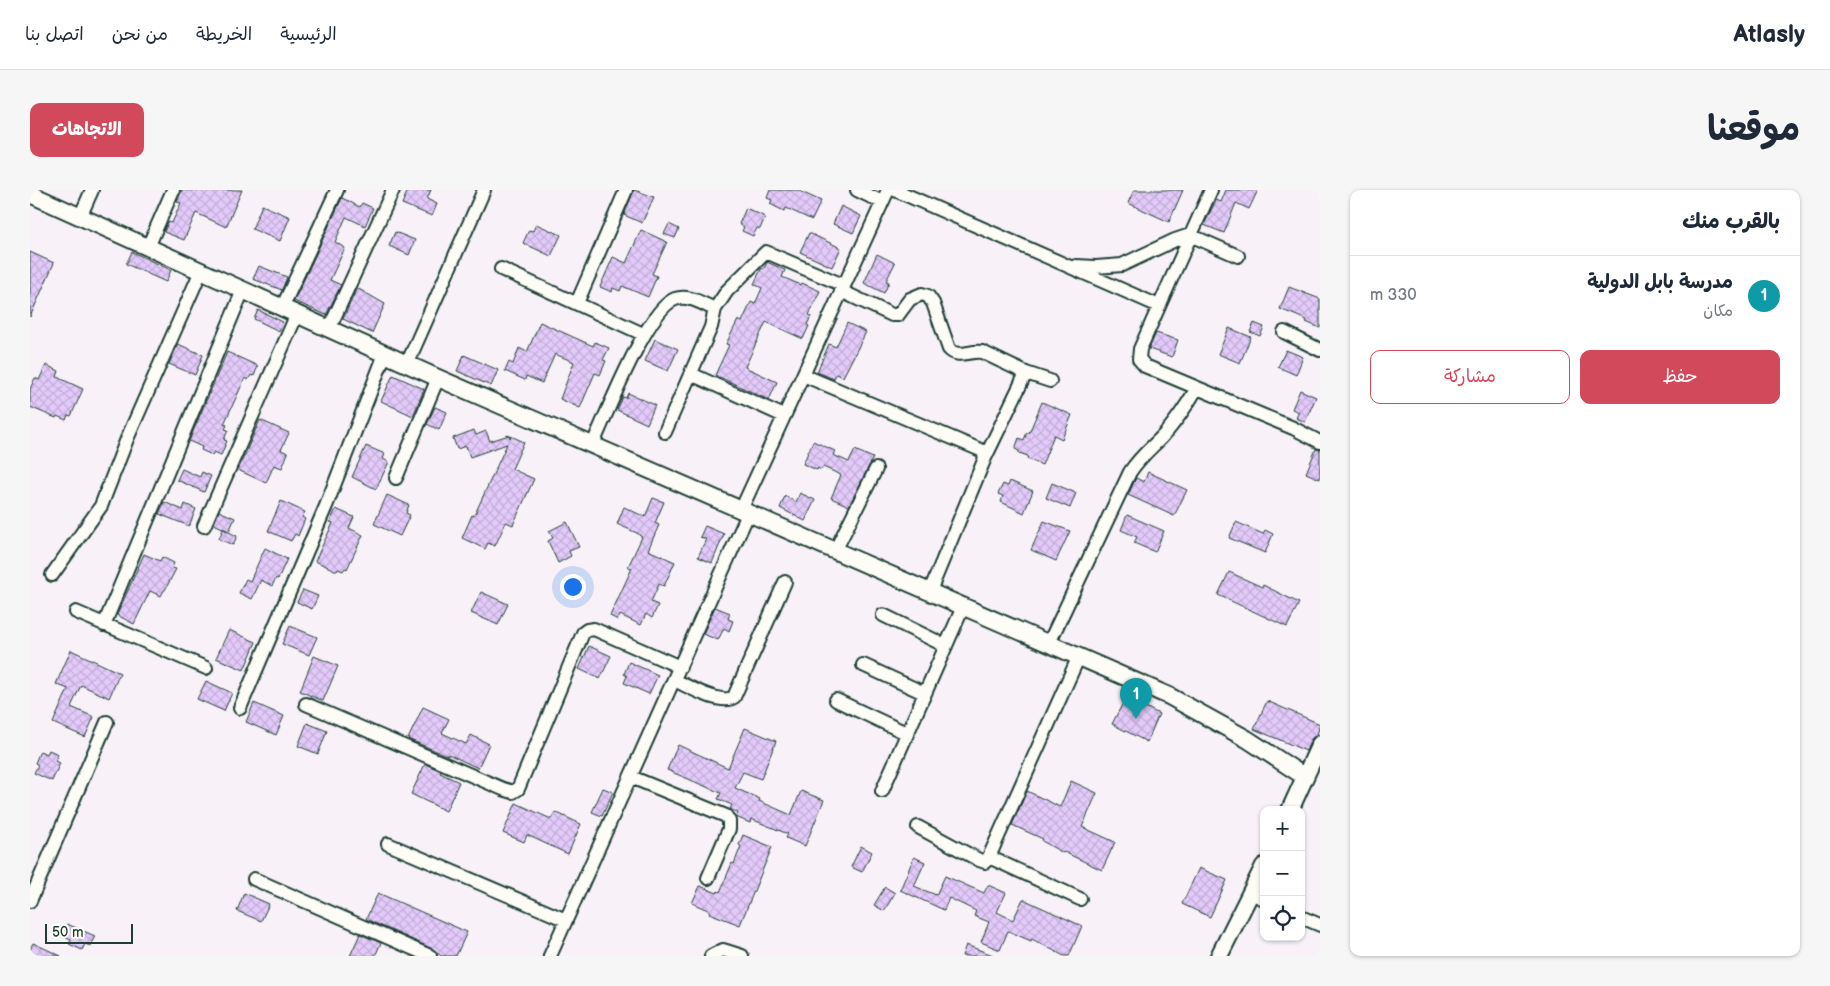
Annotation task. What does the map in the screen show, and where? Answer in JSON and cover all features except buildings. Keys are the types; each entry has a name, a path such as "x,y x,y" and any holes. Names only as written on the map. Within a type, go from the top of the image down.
{"main road":[{"path":"31,198 80,217 592,446 1169,696 1247,739 1305,777"},
{"path":"1292,806 1320,744"},
{"path":"1219,956 1258,896"}],"street":[{"path":"80,217 92,190"},
{"path":"148,248 173,190"},
{"path":"204,526 337,190"},
{"path":"329,329 394,190"},
{"path":"406,364 484,190"},
{"path":"576,303 626,190"},
{"path":"550,956 680,667 784,416 885,196 857,190"},
{"path":"895,190 1159,306"},
{"path":"1211,190 1140,349 1139,359 1145,366 1293,428 1320,442"},
{"path":"1059,262 1083,267 1122,265 1190,235 1238,256"},
{"path":"665,432 711,328 715,309 727,291 766,252 842,288 892,315 898,316 910,299 922,294 928,296 933,303 952,353 958,355 975,351 982,352 1026,373 1050,381"},
{"path":"501,269 644,334"},
{"path":"52,575 101,506 127,439 201,271"},
{"path":"104,624 243,290"},
{"path":"592,446 644,334 658,312 673,300 681,298 690,298 715,309"},
{"path":"1284,332 1320,350"},
{"path":"240,708 326,506 385,354"},
{"path":"930,591 985,458 1026,373"},
{"path":"691,374 784,416"},
{"path":"803,375 977,448 983,451 985,458"},
{"path":"396,478 438,378"},
{"path":"1049,643 1126,479 1138,459 1185,408 1197,388"},
{"path":"835,551 876,469"},
{"path":"674,680 717,699 728,700 734,697 785,582"},
{"path":"882,791 963,607"},
{"path":"76,612 206,668"},
{"path":"882,615 946,646"},
{"path":"306,704 513,792 518,789 583,633 586,630 594,629 680,667"},
{"path":"918,828 985,862 989,857 1079,656"},
{"path":"863,665 924,694"},
{"path":"836,700 906,733"},
{"path":"30,901 107,722"},
{"path":"631,777 726,816 730,821 729,829 708,878"},
{"path":"388,844 566,920"},
{"path":"989,857 1080,898"},
{"path":"254,879 430,956"},
{"path":"1305,918 1318,921"},
{"path":"711,956 723,950 742,956"}],"place":[{"name":"مدرسة بابل الدولية","path":"1136,719"}]}
